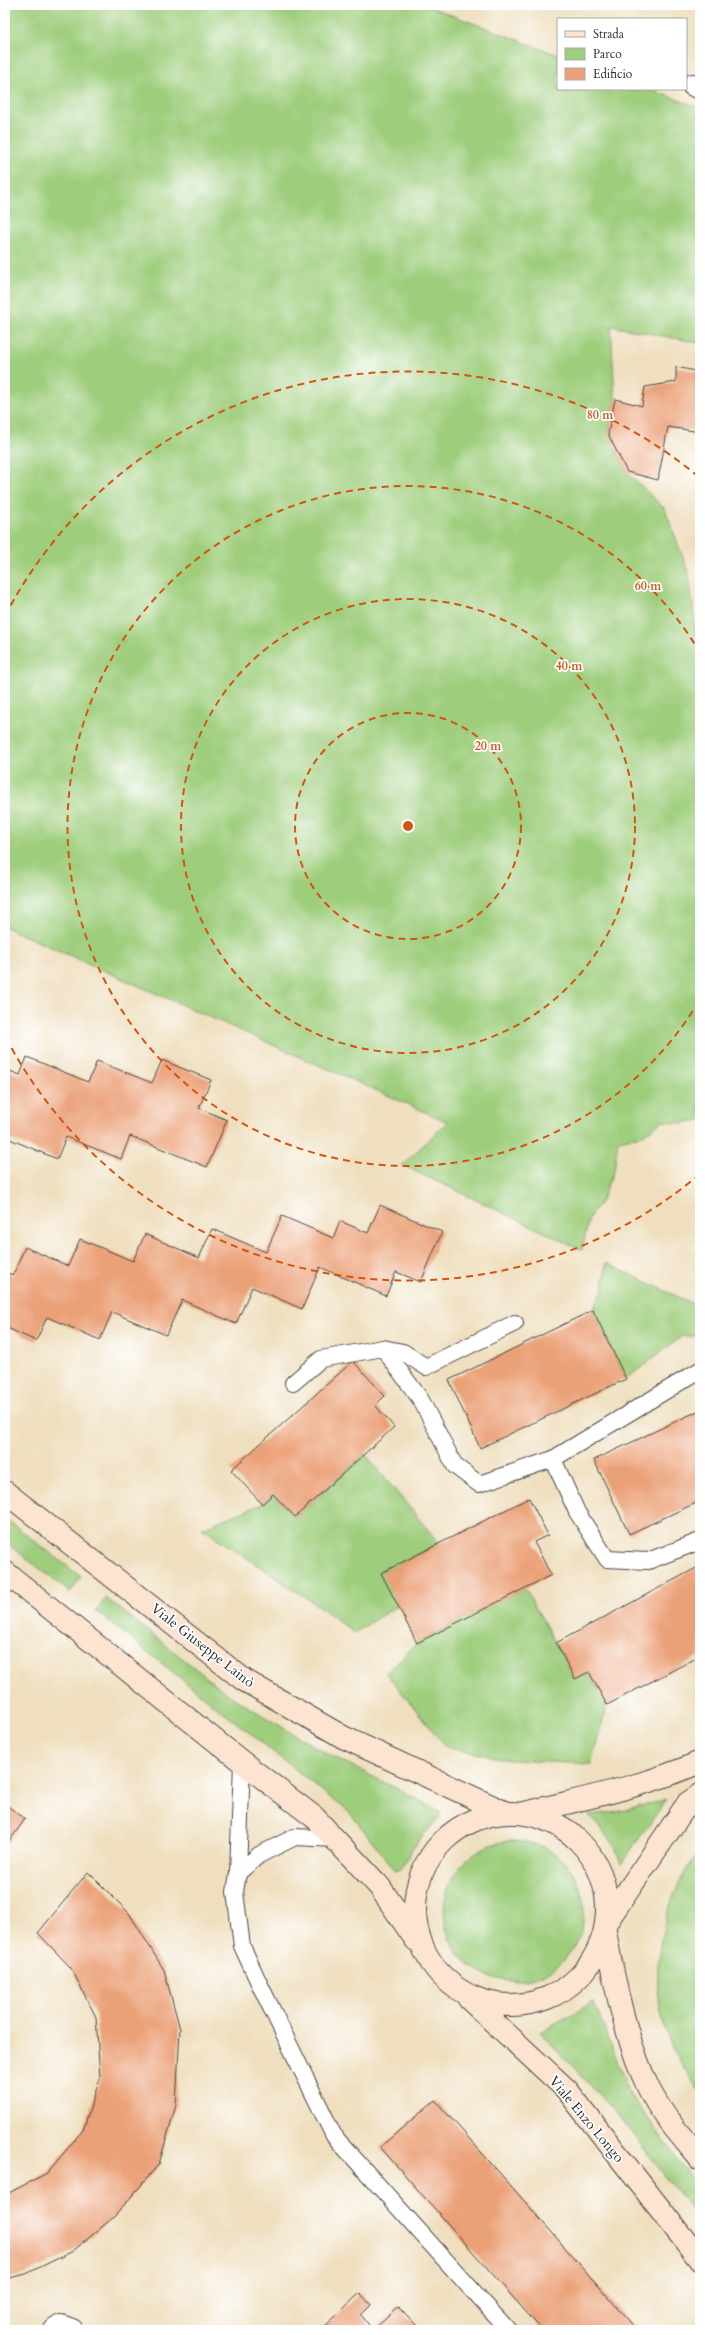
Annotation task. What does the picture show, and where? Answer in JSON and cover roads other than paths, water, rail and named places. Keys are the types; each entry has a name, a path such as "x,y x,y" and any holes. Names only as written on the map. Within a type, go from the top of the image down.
{"main road":[{"name":"Viale Giuseppe Lainò","path":"5,1492 244,1680 343,1738 514,1813 542,1817 558,1825 574,1836 587,1850 597,1866 604,1884 607,1902 606,1926"},
{"path":"5,1572 242,1762 314,1817 379,1886 432,1964 446,1979 461,1991 479,2000 499,2005 520,2005 539,2002 558,1994 574,1982 588,1968 598,1951 606,1926 688,1803 700,1795"},
{"path":"432,1964 423,1948 416,1924 416,1894 420,1876 428,1859 453,1832 469,1822 614,1793 676,1772 700,1762"},
{"path":"606,1926 615,1983 648,2087 669,2121 700,2159"},
{"name":"Viale Enzo Longo","path":"461,1991 567,2090 700,2260"}],"street":[{"path":"55,2330 61,2326 72,2330"}],"lane":[{"path":"293,1383 321,1359 383,1348 403,1352 426,1367 515,1323"},
{"path":"383,1348 421,1400 455,1466 479,1484 553,1459 700,1370"},
{"path":"553,1459 576,1512 607,1559 648,1561 700,1541"},
{"path":"242,1762 238,1873 235,1892 242,1946 334,2136 508,2330"},
{"path":"238,1873 259,1855 295,1836 336,1839"}]}
